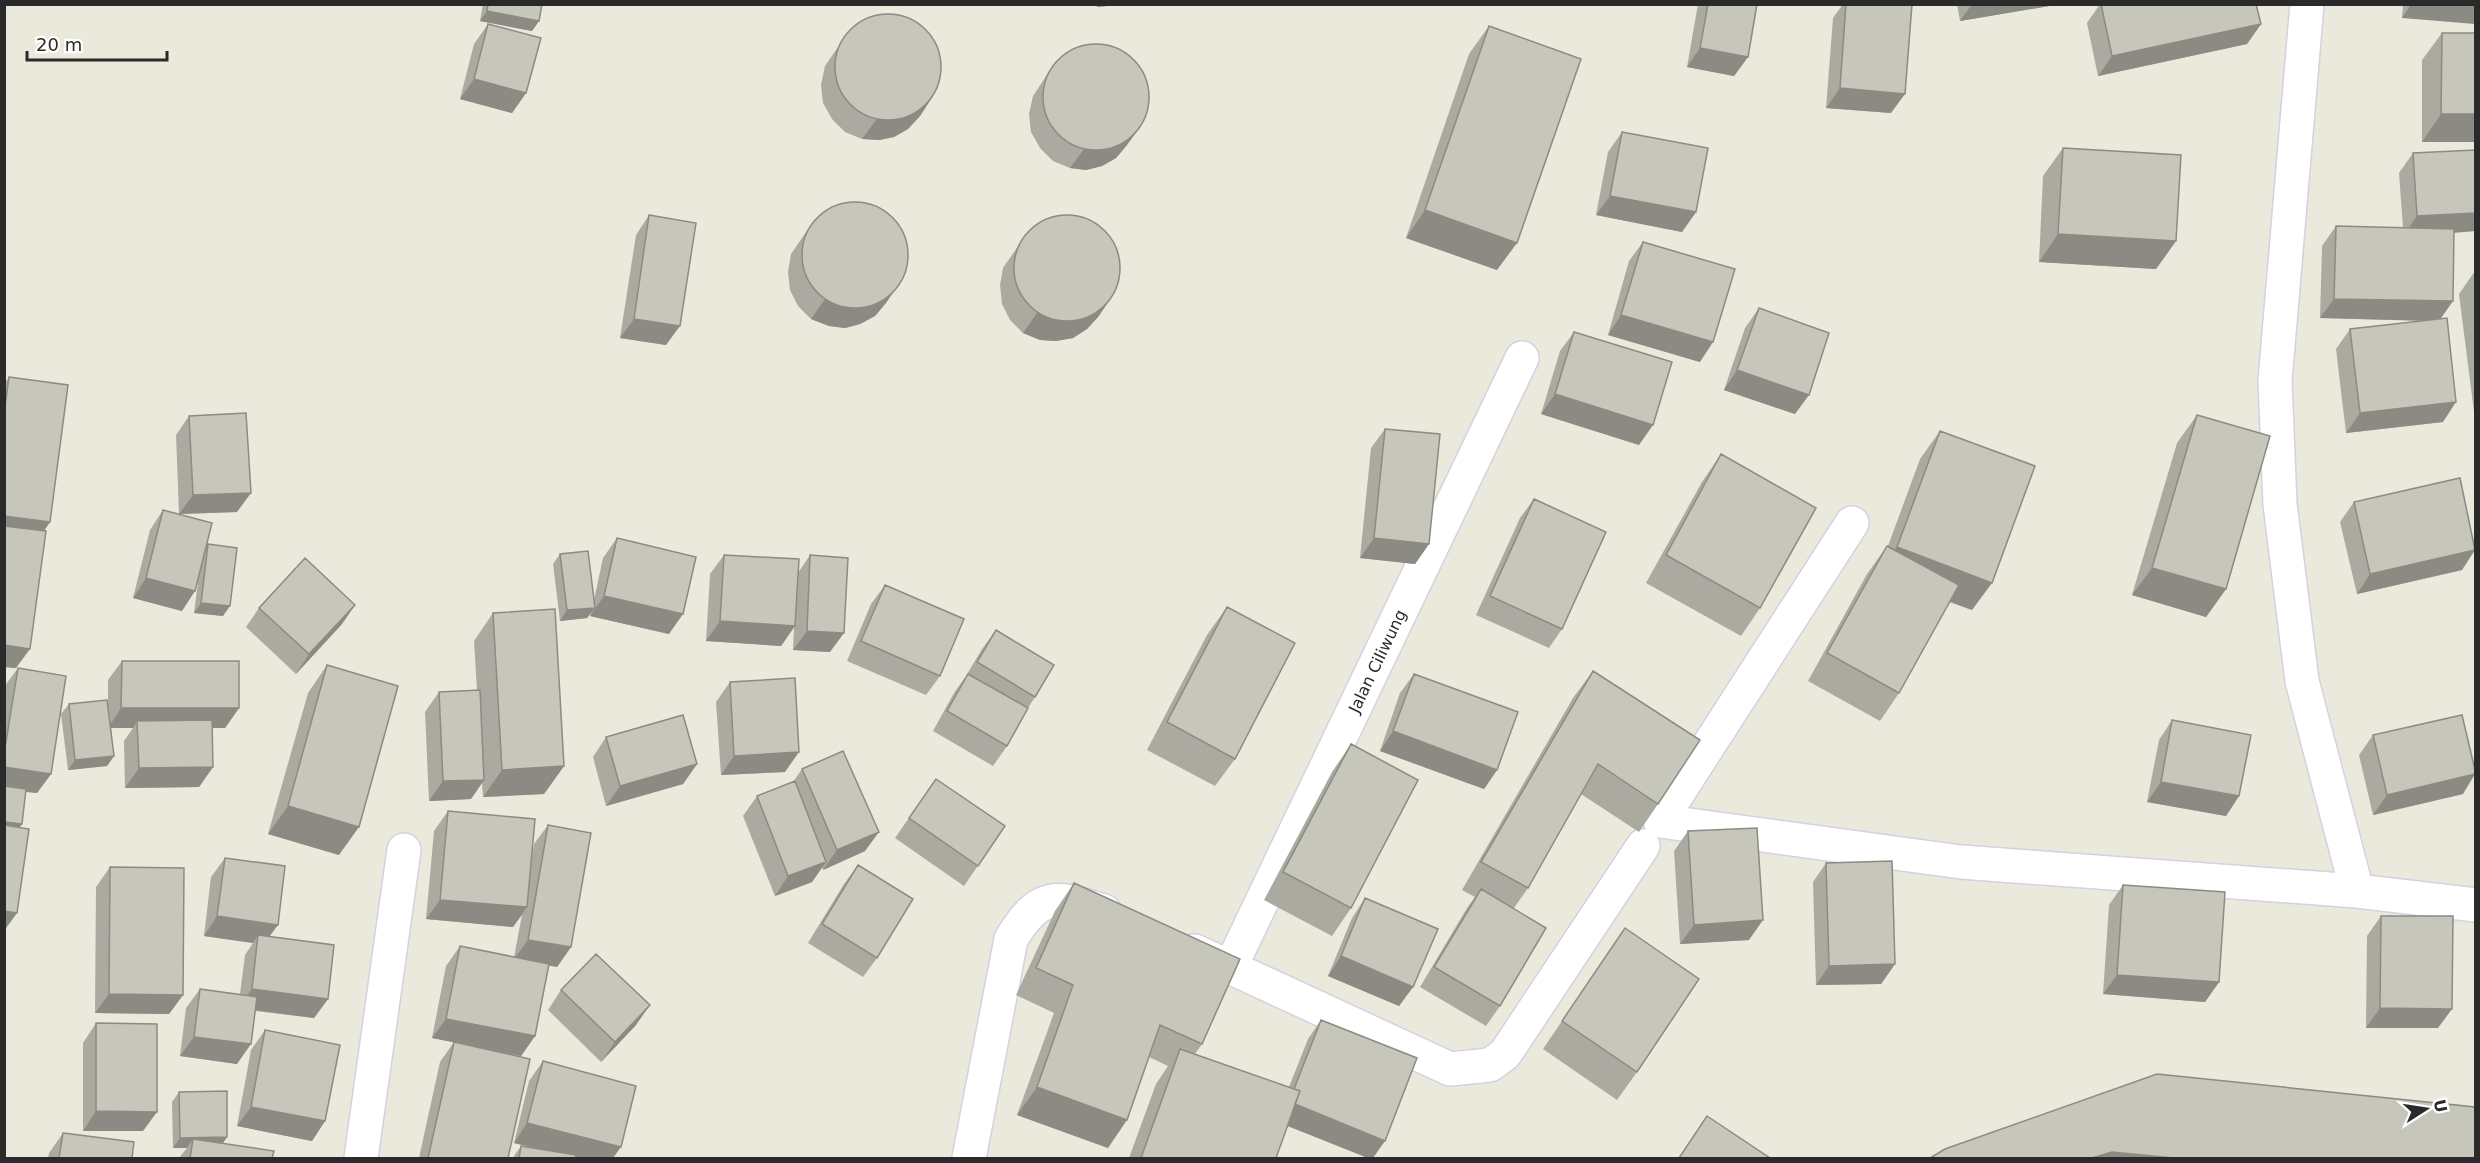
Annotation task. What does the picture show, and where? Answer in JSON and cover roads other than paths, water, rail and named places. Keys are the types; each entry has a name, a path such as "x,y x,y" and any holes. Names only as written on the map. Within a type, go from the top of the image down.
{"street":[{"path":"2307,4 2275,381 2280,504 2302,681 2357,891"},
{"name":"Jalan Ciliwung","path":"1231,966 1522,358"},
{"path":"1852,523 1660,821 1961,862 2357,891 2475,905"},
{"path":"1170,939 1450,1069 1490,1065 1505,1054 1643,846"},
{"path":"361,1158 404,850"},
{"path":"969,1158 1011,939 1022,922 1033,910 1047,902 1066,900 1109,913 1129,922"}]}
